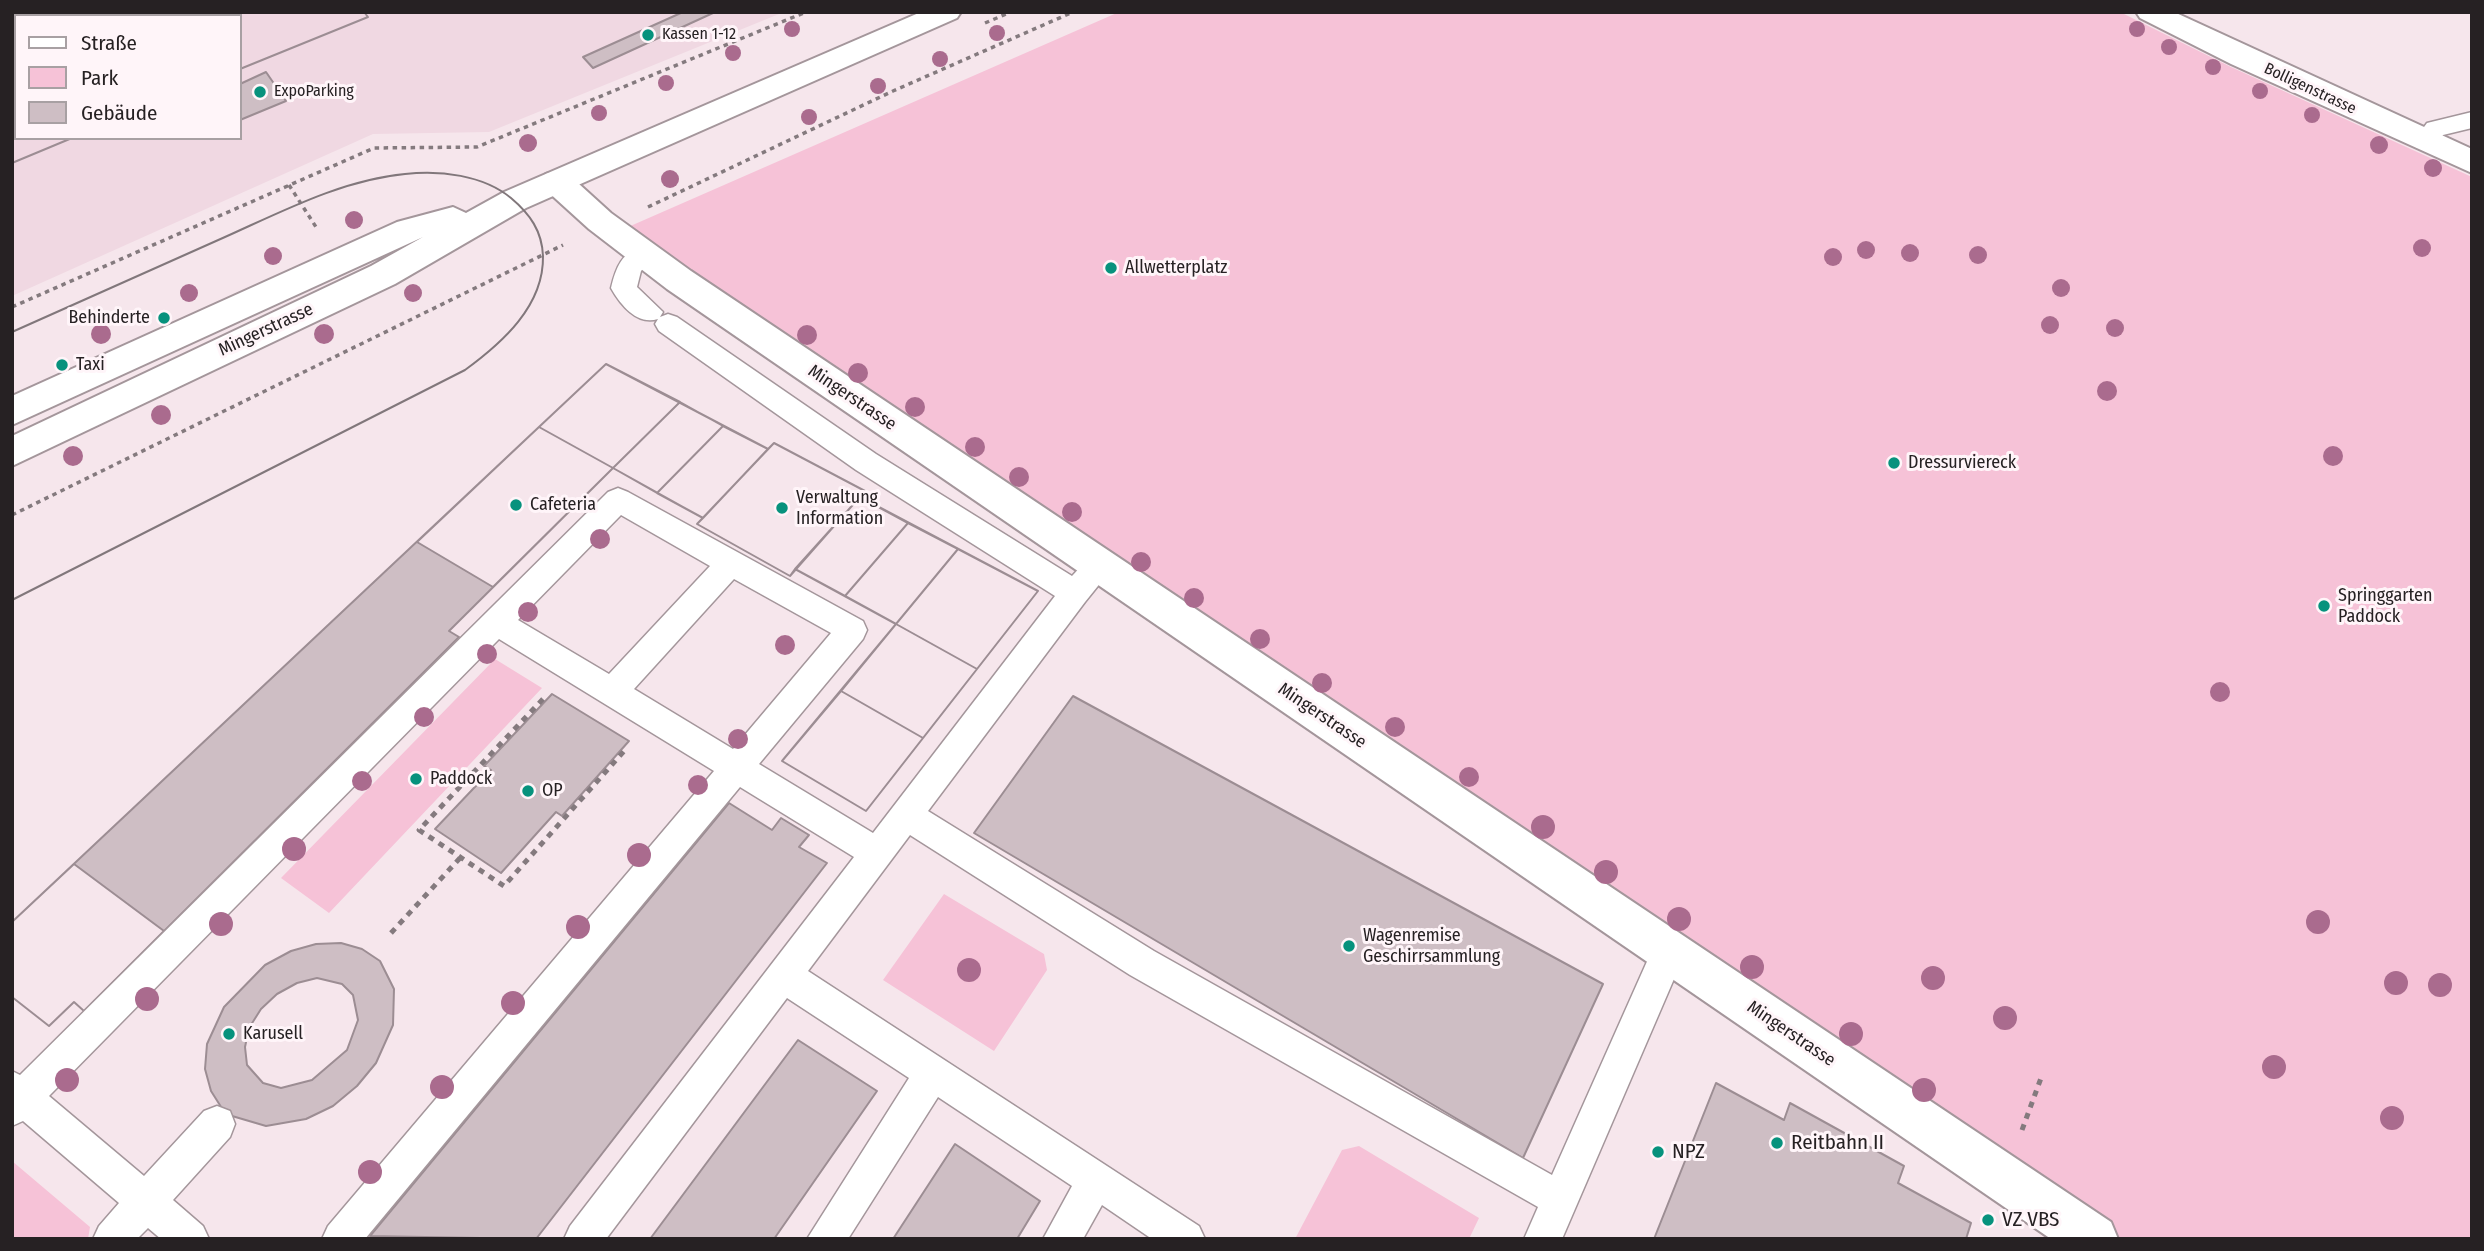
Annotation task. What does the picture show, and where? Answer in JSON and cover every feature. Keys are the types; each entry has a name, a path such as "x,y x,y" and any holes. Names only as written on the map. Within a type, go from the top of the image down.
{"street":[{"name":"Mingerstrasse","path":"12,452 383,275 515,200 745,97 947,12"},
{"name":"Bolligenstrasse","path":"2150,12 2472,162"},
{"name":"Mingerstrasse","path":"557,182 606,226 643,254 1087,579 1669,951 2055,1227 2094,1239"},
{"name":"Mingerstrasse","path":"12,411 408,230 515,200"}],"lane":[{"path":"2425,142 2435,129 2472,120"},
{"path":"583,1239 1087,579 866,462 631,299 624,288 629,267 643,254"},
{"path":"190,1239 16,1098 618,500 852,631 341,1239"},
{"path":"612,692 731,563"},
{"path":"496,622 877,853"},
{"path":"907,815 1142,963 1561,1200"},
{"path":"1543,1239 1669,951"},
{"path":"783,975 1186,1239"},
{"path":"826,1239 933,1073"},
{"path":"112,1239 217,1124"},
{"path":"1062,1239 1096,1180"}],"path":[{"path":"12,307 374,148 477,147 806,12"},
{"path":"12,515 543,254 893,91 1073,12"},
{"path":"572,668 419,830 504,886 654,718"},
{"path":"391,933 460,858"}],"shaded area":[{"path":"12,12 784,12 489,132 373,134 12,296"}],"green space":[{"path":"1119,12 2120,12 2231,67 2472,177 2472,1239 2105,1239 619,231"},
{"name":"Paddock","path":"495,659 542,688 329,913 281,878"},
{"path":"944,894 1044,954 1047,970 994,1051 883,980"},
{"path":"1359,1146 1479,1218 1469,1239 1295,1239 1342,1150"},
{"path":"12,1161 90,1227 88,1239 12,1239"}],"building":[{"path":"12,12 364,12 368,17 242,68 242,14 14,14 14,140 67,140 12,163"},
{"path":"12,12 364,12 368,17 242,68 242,14 14,14 14,140 67,140 12,163"},
{"name":"Kassen 1-12","path":"683,12 713,13 593,68 583,57"},
{"name":"ExpoParking","path":"266,72 286,101 242,119 242,83"},
{"path":"606,364 768,449 774,443 865,491 860,497 1038,591 866,811 782,761 896,624 795,569 790,576 697,524 703,518 613,468 449,631 459,637 84,1011 74,1002 49,1026 12,997 12,922"},
{"path":"606,364 680,402 613,468 539,427"},
{"path":"680,402 723,426 657,493 613,468"},
{"path":"723,426 768,449 703,518 657,493"},
{"name":"Cafeteria","path":"539,427 613,468 493,587 417,542"},
{"name":"Verwaltung Information","path":"774,443 865,491 790,576 697,524"},
{"path":"860,497 908,523 845,596 795,569"},
{"path":"908,523 958,549 896,624 845,596"},
{"path":"958,549 1038,591 977,669 896,624"},
{"path":"896,624 977,669 923,738 841,691"},
{"path":"841,691 923,738 866,811 782,761"},
{"name":"OP","path":"552,694 629,741 562,816 556,812 501,873 435,829 491,770 484,766"},
{"name":"Wagenremise Geschirrsammlung","path":"1073,696 1603,984 1523,1158 974,833"},
{"path":"729,803 772,830 781,818 809,835 799,847 827,863 536,1239 370,1236"},
{"path":"74,864 164,931 84,1011 74,1002 49,1026 12,997 12,922"},
{"name":"Karusell","path":"341,943 362,949 380,961 394,989 393,1025 376,1063 357,1086 333,1106 306,1119 266,1126 232,1116 223,1110 211,1091 205,1069 207,1044 224,1007 265,965 291,951 316,944","holes":["317,978 342,984 353,995 358,1020 347,1050 312,1080 281,1088 263,1083 247,1065 245,1047 249,1028 261,1009 277,994 297,983"]},
{"path":"798,1040 877,1091 774,1239 650,1239"},
{"name":"Reitbahn II","path":"1716,1083 1784,1120 1790,1103 1904,1166 1898,1183 1971,1223 1966,1239 1654,1239"},
{"path":"955,1144 1040,1201 1017,1239 893,1239"}],"tram line":[{"path":"12,332 291,207 382,177 432,173 461,176 488,184 500,190 524,210 534,224 542,247 541,274 529,307 493,348 465,370 12,600"}],"place":[{"name":"Kassen 1-12","path":"648,35"},
{"name":"ExpoParking","path":"260,92"},
{"name":"Allwetterplatz","path":"1111,268"},
{"name":"Behinderte","path":"164,318"},
{"name":"Taxi","path":"62,365"},
{"name":"Dressurviereck","path":"1894,463"},
{"name":"Cafeteria","path":"516,505"},
{"name":"Verwaltung Information","path":"782,508"},
{"name":"Springgarten Paddock","path":"2324,606"},
{"name":"Paddock","path":"416,779"},
{"name":"OP","path":"528,791"},
{"name":"Wagenremise Geschirrsammlung","path":"1349,946"},
{"name":"Karusell","path":"229,1034"},
{"name":"Reitbahn II","path":"1777,1143"},
{"name":"NPZ","path":"1658,1152"},
{"name":"VZ VBS","path":"1988,1220"}]}
